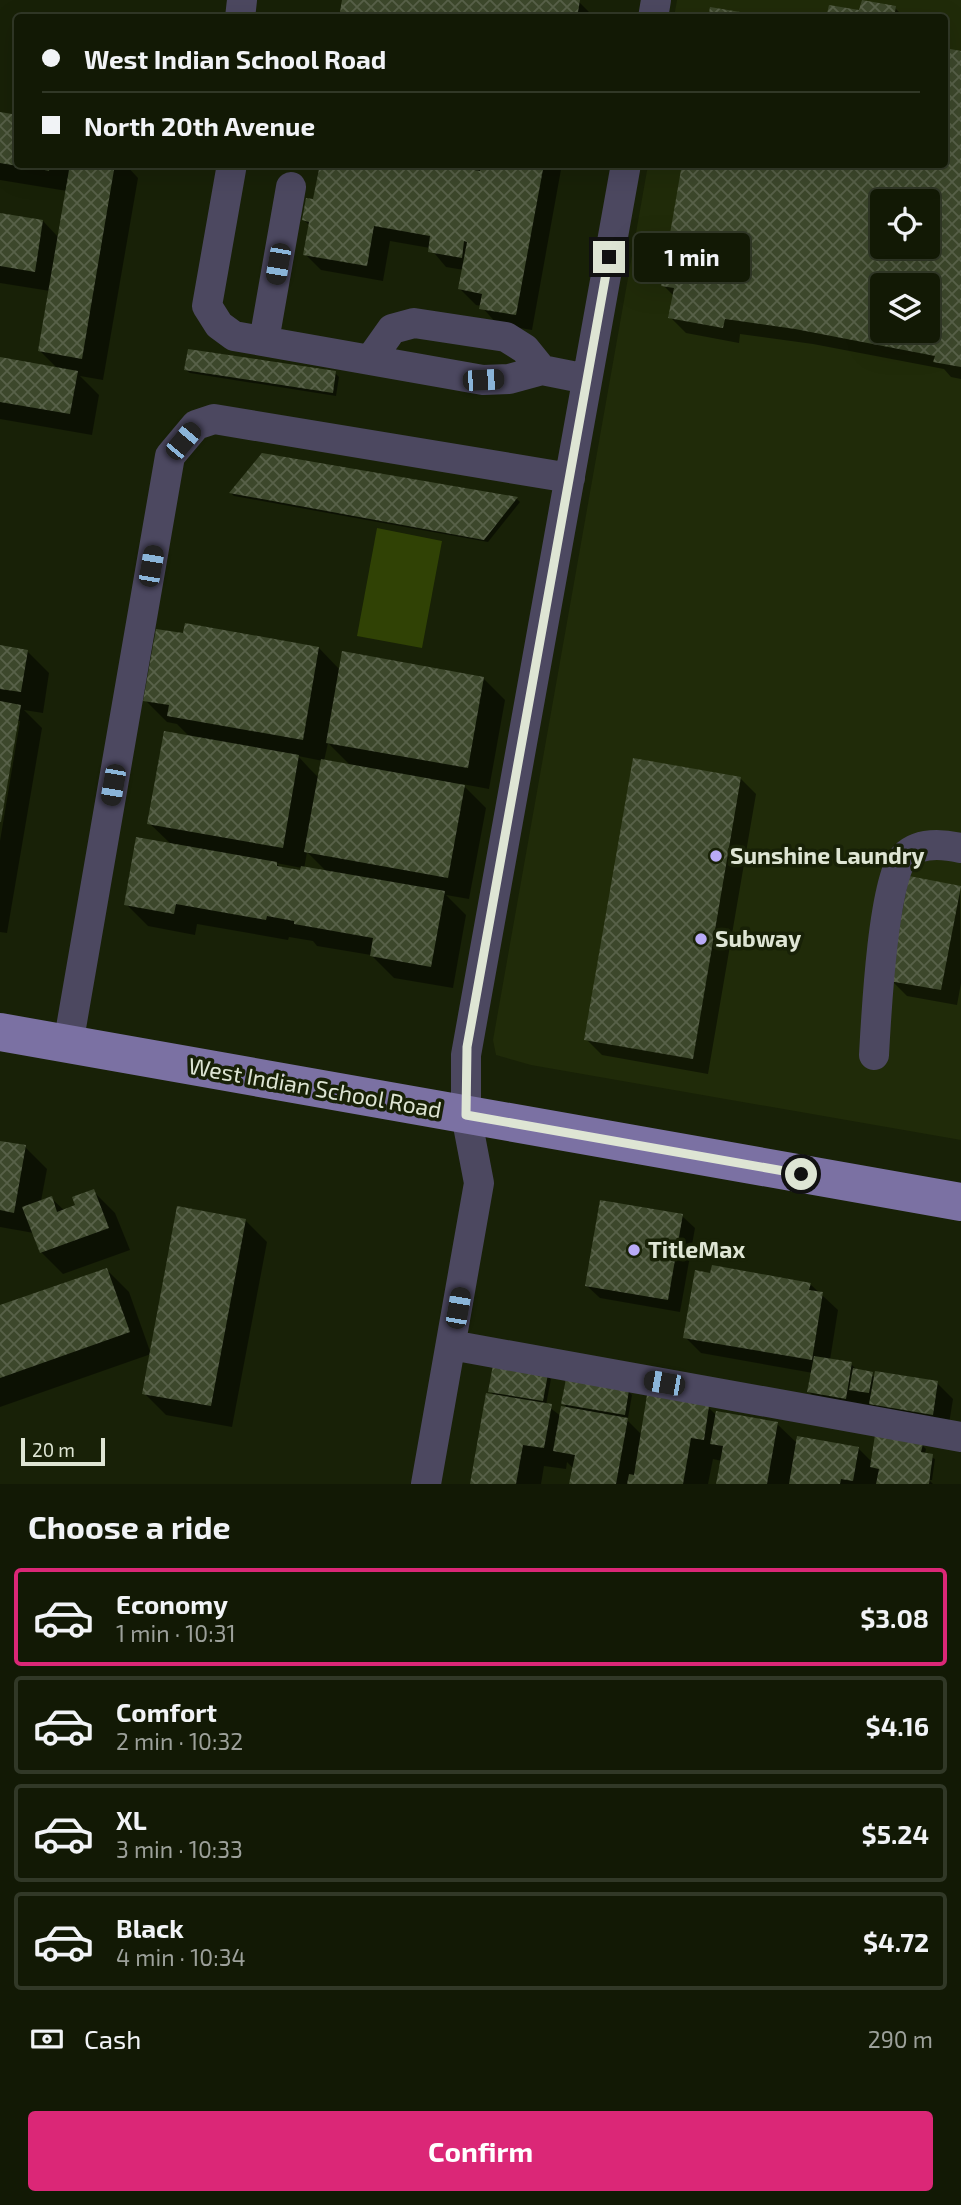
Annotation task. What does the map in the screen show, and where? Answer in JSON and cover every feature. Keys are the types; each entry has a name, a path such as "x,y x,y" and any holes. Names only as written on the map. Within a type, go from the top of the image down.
{"main road":[{"name":"West Indian School Road","path":"0,1032 961,1202"}],"street":[{"path":"231,168 207,306 219,326 234,336 483,380 509,379 542,369 587,379"},
{"path":"426,1484 479,1183 466,1115 467,1047 625,168"},
{"path":"264,341 291,187"},
{"path":"370,360 392,329 414,323 506,337 524,349 542,369"},
{"path":"68,1045 170,456 196,425 214,419 570,478"},
{"path":"874,1055 880,966 895,874 904,857 919,847 945,845 961,848"},
{"path":"451,1345 961,1437"}],"shaded area":[{"path":"677,0 961,0 961,1140 531,1065 496,1055 493,1040 647,168 948,168 948,14 675,14"},
{"path":"377,528 442,541 422,648 357,636"}],"building":[{"path":"342,0 580,0 578,14 340,14"},
{"path":"862,0 896,6 895,14 827,14 829,5 859,10"},
{"path":"710,7 752,14 709,14"},
{"path":"948,49 961,51 961,367 933,362 935,356 795,329 725,319 723,328 668,318 674,288 661,286 681,168 948,168"},
{"path":"0,112 14,114 14,165 0,163"},
{"path":"69,168 114,168 82,359 38,351"},
{"path":"319,168 467,168 480,171 480,168 543,168 516,315 479,309 482,294 458,289 467,242 464,241 462,258 428,252 430,236 374,226 367,266 303,255 309,222 302,220 306,198 313,199"},
{"path":"0,213 43,220 35,272 0,266"},
{"path":"188,349 336,371 333,393 184,370"},
{"path":"0,357 78,371 70,414 0,402"},
{"path":"262,453 518,497 484,540 229,493"},
{"path":"185,623 319,647 303,740 167,716 169,705 143,701 156,629 183,633"},
{"path":"0,645 28,650 21,692 0,689"},
{"path":"342,651 484,677 468,768 326,743"},
{"path":"0,701 21,705 1,822 0,822"},
{"path":"164,731 299,755 283,848 147,824"},
{"path":"633,758 741,777 693,1059 584,1040"},
{"path":"321,759 465,785 448,878 304,852"},
{"path":"136,837 277,862 277,866 300,870 301,866 445,891 431,967 370,956 373,938 294,924 294,921 267,916 266,920 176,904 174,914 124,905"},
{"path":"909,876 961,886 941,990 889,981"},
{"path":"0,1141 26,1145 14,1213 0,1210"},
{"path":"94,1189 109,1228 40,1253 22,1207 52,1196 57,1212 75,1205 72,1197"},
{"name":"TitleMax","path":"600,1200 683,1214 668,1300 585,1286"},
{"path":"177,1206 246,1219 211,1406 142,1394"},
{"path":"712,1265 811,1283 809,1290 823,1292 812,1360 683,1338 695,1270 710,1273"},
{"path":"107,1268 130,1332 0,1378 0,1305"},
{"path":"814,1356 852,1362 846,1399 807,1392"},
{"path":"493,1365 548,1374 543,1401 488,1392"},
{"path":"853,1368 873,1372 869,1393 849,1390"},
{"path":"875,1371 938,1381 933,1415 869,1404"},
{"path":"566,1379 629,1390 625,1415 561,1404"},
{"path":"486,1393 552,1404 544,1448 523,1445 516,1484 470,1484"},
{"path":"647,1395 709,1406 704,1440 691,1438 683,1484 627,1484 629,1474 634,1475"},
{"path":"561,1406 628,1418 616,1484 569,1484 575,1455 553,1451"},
{"path":"716,1411 778,1422 767,1484 716,1484 723,1446 710,1444"},
{"path":"875,1435 923,1444 921,1452 933,1454 929,1484 876,1484 879,1469 870,1467"},
{"path":"797,1436 859,1447 853,1481 841,1479 840,1484 789,1484"}],"place":[{"name":"Sunshine Laundry","path":"716,856"},
{"name":"Subway","path":"701,939"},
{"name":"TitleMax","path":"634,1250"}],"route":[{"path":"609,257 467,1047 466,1115 801,1174"}]}
